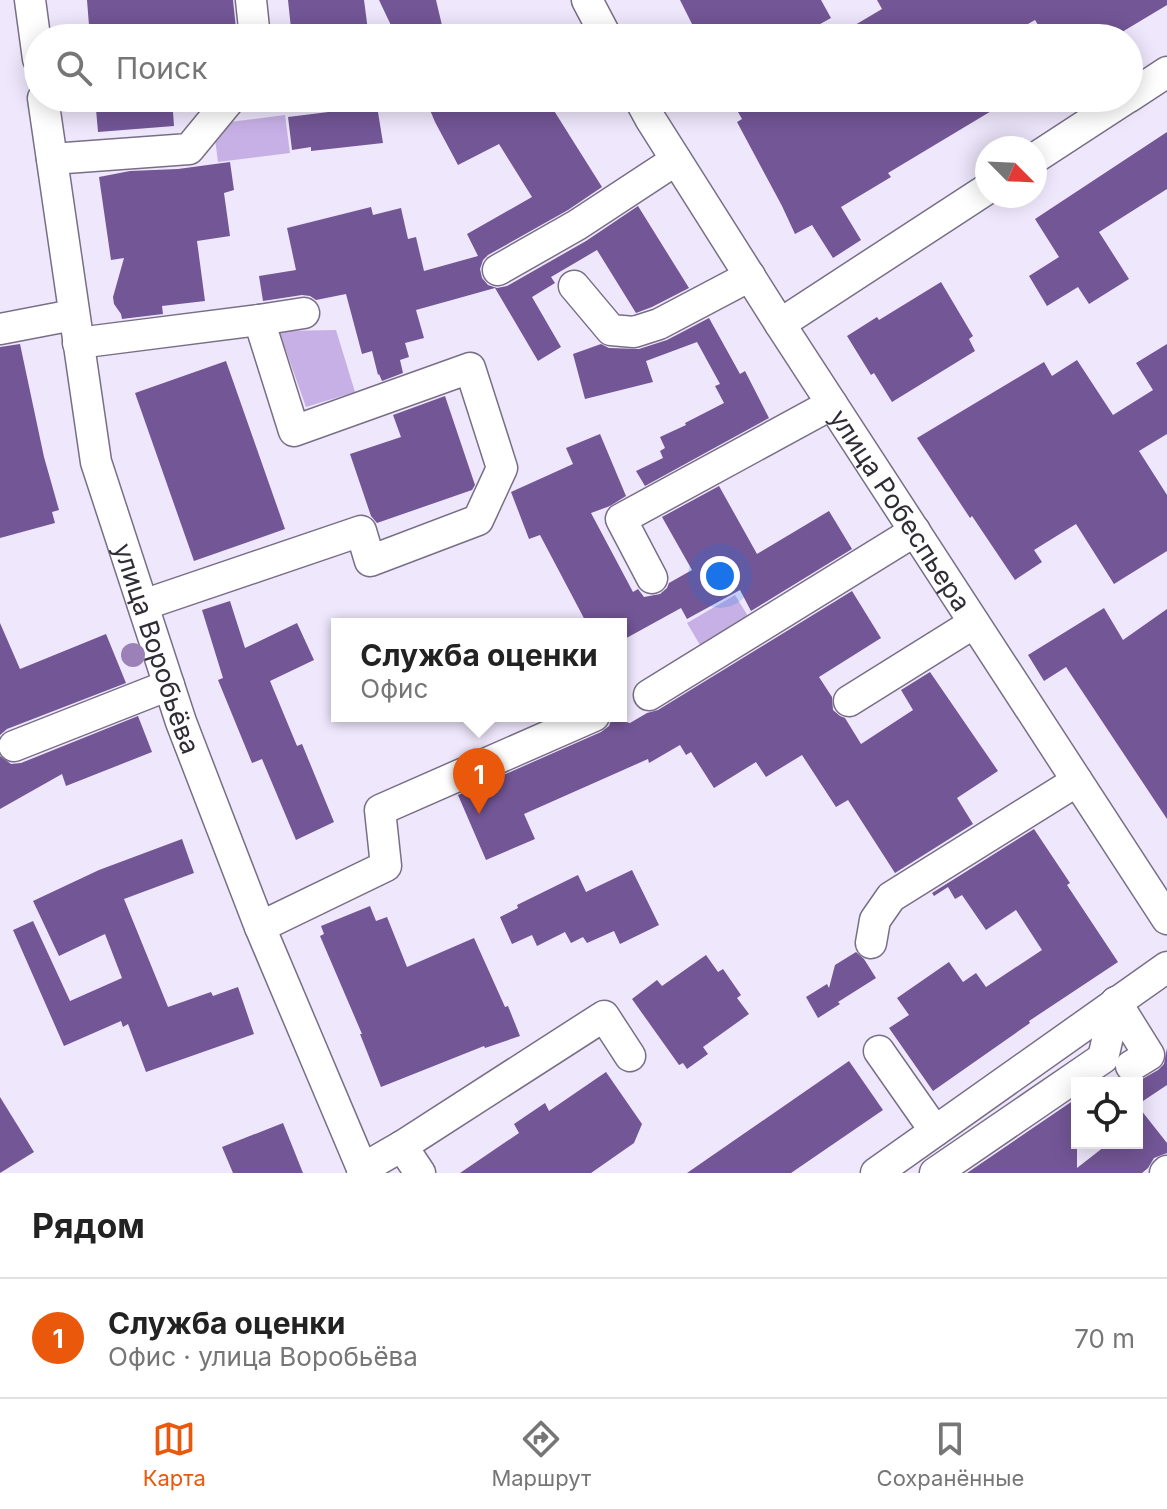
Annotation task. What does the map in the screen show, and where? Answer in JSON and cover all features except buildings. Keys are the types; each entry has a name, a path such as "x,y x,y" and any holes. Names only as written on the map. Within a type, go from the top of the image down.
{"street":[{"path":"30,0 33,24"},
{"path":"251,0 254,24"},
{"path":"587,0 600,24"},
{"path":"1143,87 1167,72"},
{"name":"улица Воробьёва","path":"45,112 96,462 181,722 260,927 363,1171"},
{"path":"52,159 189,149 219,112"},
{"name":"улица Робеспьера","path":"647,112 780,324 1167,919"},
{"path":"1047,150 1105,112"},
{"path":"498,270 577,225 676,160"},
{"path":"780,324 975,197"},
{"path":"574,286 611,330 634,332 659,324 750,276"},
{"path":"0,329 76,329 259,320 304,313"},
{"path":"143,605 361,531 370,561 424,541 478,520 502,468 470,368 294,431 259,320"},
{"path":"652,578 621,519 832,404"},
{"path":"649,695 915,531"},
{"path":"849,701 974,623"},
{"path":"14,746 169,685"},
{"path":"260,927 386,866 380,810 580,722"},
{"path":"871,943 875,920 891,897 1077,781"},
{"path":"876,1173 1167,967"},
{"path":"1116,1002 1149,1055 1131,1066"},
{"path":"935,1173 1103,1058 1116,1002"},
{"path":"363,1171 604,1016 630,1056"},
{"path":"879,1051 935,1131"},
{"path":"402,1146 420,1173"}],"shaded area":[{"path":"285,115 290,153 218,162 213,124"},
{"path":"336,330 355,392 306,407 279,331"},
{"path":"735,595 751,621 708,645 700,645 687,623"}],"place":[{"name":"Служба оценки","path":"479,814"}]}
